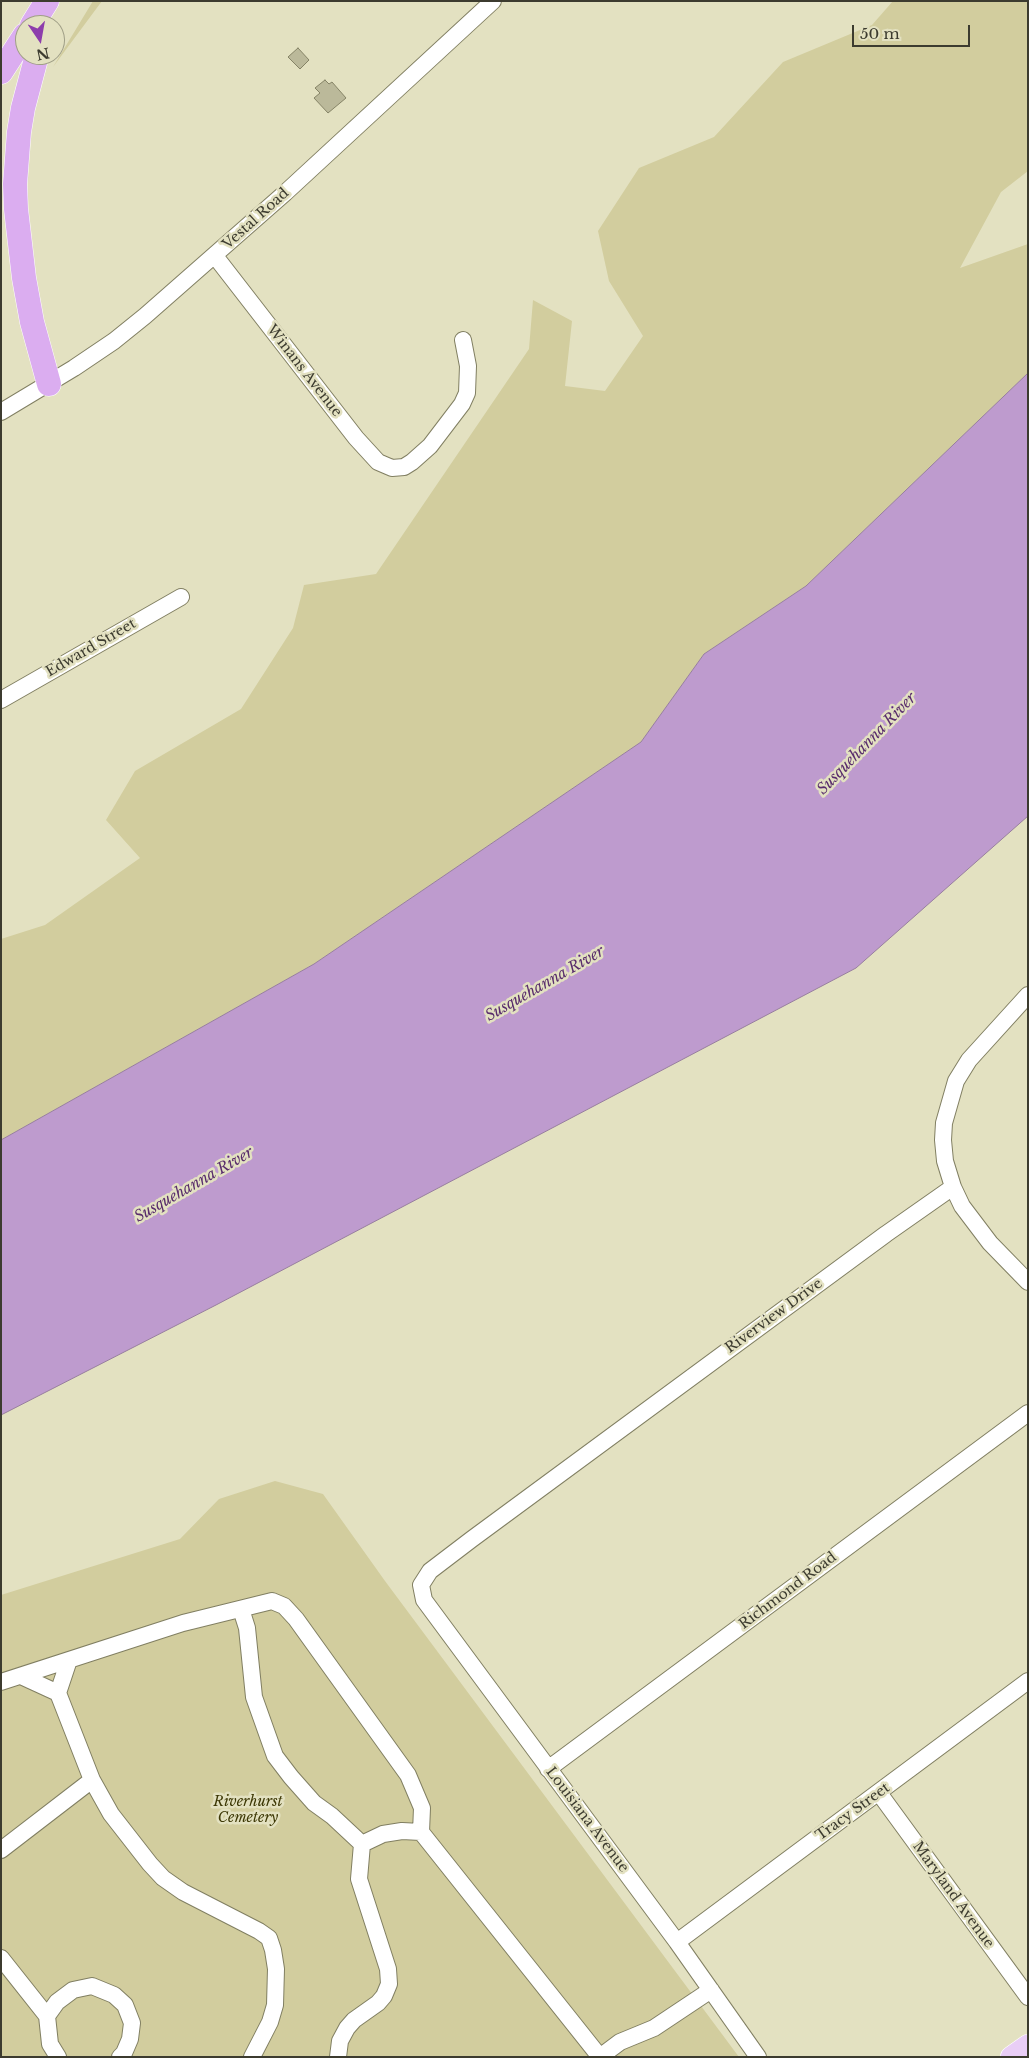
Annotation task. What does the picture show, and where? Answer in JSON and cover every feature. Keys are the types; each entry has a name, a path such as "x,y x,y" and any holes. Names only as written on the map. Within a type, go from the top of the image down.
{"highway":[{"path":"38,15 47,1"},
{"path":"54,15 60,1"},
{"path":"1,72 15,50"},
{"path":"34,65 19,132 15,200 24,278 32,322 50,384"}],"main road":[{"path":"1011,2057 1028,2045"}],"street":[{"name":"Vestal Road","path":"1,412 50,384 114,341 215,256 493,1"},
{"name":"Winans Avenue","path":"215,256 356,438 378,462 392,468 404,467 430,446 462,404 467,393 468,366 463,340"},
{"name":"Edward Street","path":"1,700 181,598"},
{"path":"1028,995 969,1060 956,1081 944,1124 943,1140 953,1187 962,1206 990,1243 1028,1282"},
{"name":"Riverview Drive","path":"422,1582 430,1571 480,1533 886,1234 953,1187"},
{"name":"Richmond Road","path":"548,1769 1028,1413"},
{"name":"Louisiana Avenue","path":"422,1582 424,1600 677,1942 758,2057"},
{"path":"1,1682 183,1623 272,1601 284,1606 296,1619 408,1775 422,1808 422,1832 600,2057 620,2042 654,2028 712,1990"},
{"path":"241,1609 247,1628 254,1697 275,1756 314,1803 332,1816 362,1844"},
{"path":"69,1660 58,1693 92,1780 111,1814 134,1845 163,1878 183,1892 259,1930 269,1938 276,1969 275,2005 270,2022 252,2057"},
{"path":"21,1676 58,1693"},
{"name":"Tracy Street","path":"677,1942 1028,1681"},
{"path":"1,1850 92,1780"},
{"name":"Maryland Avenue","path":"879,1793 1028,1997"},
{"path":"362,1844 383,1834 402,1831 422,1832"},
{"path":"338,2057 340,2041 347,2028 354,2020 378,2003 384,1996 389,1984 388,1969 360,1878 362,1844"},
{"path":"1,1958 47,2016 50,2044 58,2057"},
{"path":"47,2016 57,2002 73,1990 92,1986 114,1995 125,2005 132,2023 130,2039 120,2057"}],"green space":[{"path":"93,1 102,1 65,51 65,47"},
{"path":"893,1 1028,1 1028,171 1001,192 960,268 1028,244 1028,373 806,586 704,654 641,742 314,964 1,1140 1,939 45,925 140,858 106,820 135,771 241,709 293,628 304,585 376,574 529,349 533,300 572,321 565,386 605,391 643,336 609,281 598,231 639,168 714,137 783,62 872,25"},
{"name":"Riverhurst Cemetery","path":"275,1481 323,1494 385,1581 739,2057 1,2057 1,1595 180,1539 219,1499"}],"water":[{"name":"Susquehanna River","path":"1028,373 1028,816 856,968 216,1305 1,1415 1,1140 314,964 641,742 704,654 806,586"}],"building":[{"path":"298,48 309,60 300,69 288,57"},
{"path":"325,80 329,84 332,82 346,98 328,113 314,98 320,93 315,88"}]}
